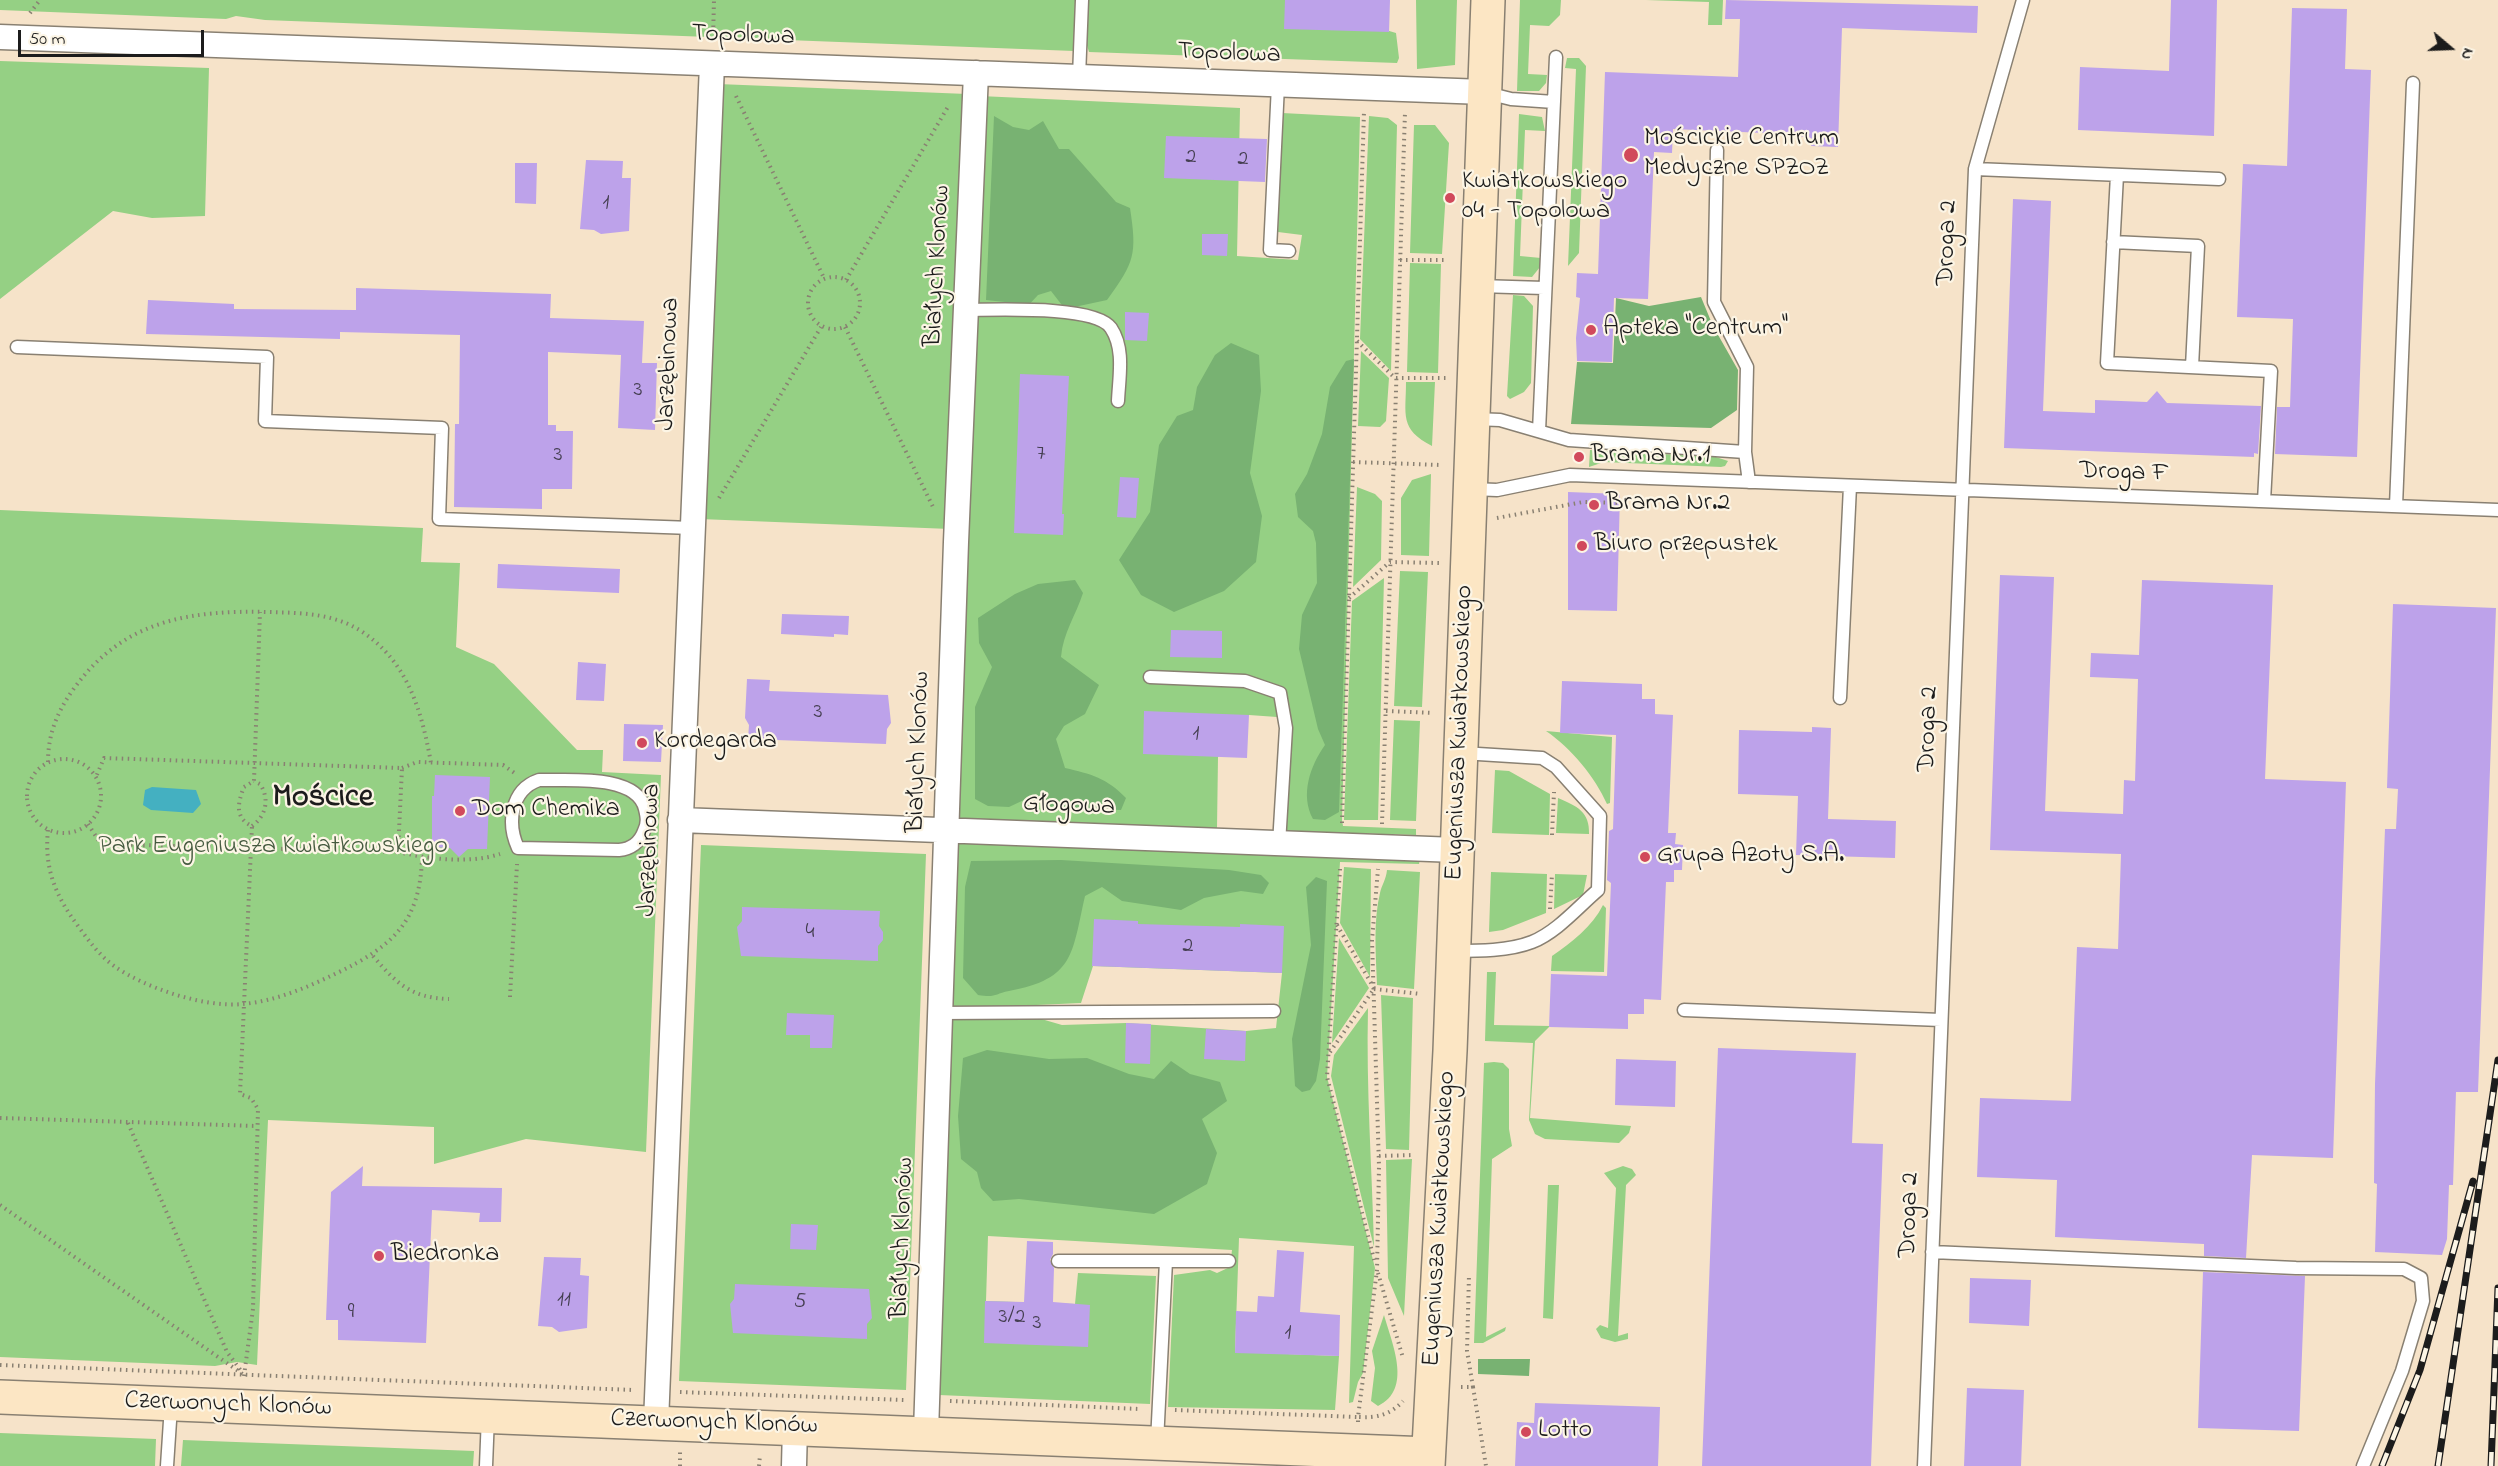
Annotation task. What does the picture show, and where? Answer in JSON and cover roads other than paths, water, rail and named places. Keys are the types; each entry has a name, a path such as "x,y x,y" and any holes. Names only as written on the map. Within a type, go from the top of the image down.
{"main road":[{"name":"Eugeniusza Kwiatkowskiego","path":"1428,1460 1436,1353 1453,951 1488,0"},
{"name":"Czerwonych Klonów","path":"0,1397 488,1416 657,1406 795,1427 1157,1442 1428,1460"}],"street":[{"name":"Topolowa","path":"0,37 1484,92"},
{"name":"Jarzębinowa","path":"657,1406 712,64"},
{"name":"Białych Klonów","path":"926,1432 945,831 976,74"},
{"name":"Głogowa","path":"680,820 1456,850"},
{"path":"794,1466 795,1427"}],"lane":[{"path":"1079,77 1082,0"},
{"name":"Droga 2","path":"1924,1466 1975,169 2023,0"},
{"path":"1539,431 1556,57"},
{"path":"2396,506 2413,83"},
{"path":"1278,85 1270,250 1289,251"},
{"path":"1484,92 1511,99 1554,102"},
{"path":"1717,150 1714,302 1747,367 1745,452 1749,482"},
{"path":"1975,169 2219,179"},
{"path":"2117,175 2108,363 2271,371 2264,501"},
{"path":"2113,242 2198,246 2192,367"},
{"path":"1477,286 1544,288"},
{"path":"966,310 1039,311 1101,319 1110,327 1118,343 1120,356 1118,400"},
{"path":"17,347 267,357 265,421 442,428 439,519 692,517"},
{"path":"1474,419 1500,420 1569,440 1745,452"},
{"name":"Droga F","path":"1470,489 1497,490 1570,475 2498,510"},
{"path":"1840,698 1850,486"},
{"path":"1150,677 1245,681 1280,693 1286,728 1279,844"},
{"path":"1453,951 1481,951 1531,943 1548,933 1598,890 1600,816 1556,767 1542,758 1460,753"},
{"path":"538,780 618,784 638,795 644,804 648,819 641,837 626,850 518,848 513,838 512,813 517,799 529,783 538,780"},
{"path":"1684,1010 1941,1020"},
{"path":"939,1013 1274,1011"},
{"path":"1932,1252 2296,1268 2404,1269 2421,1278 2422,1301 2402,1371 2362,1466"},
{"path":"1058,1261 1229,1261"},
{"path":"1157,1442 1166,1261"},
{"path":"168,1466 171,1404"},
{"path":"486,1466 488,1416"}],"water":[{"path":"152,787 196,790 201,804 193,813 151,810 143,805 145,790"}],"railway":[{"path":"2438,1466 2498,1060"},
{"path":"2382,1466 2420,1370 2473,1181"},
{"path":"2491,1466 2498,1288"}],"place":[{"name":"Mościckie Centrum Medyczne SPZOZ","path":"1631,155"},
{"name":"Kwiatkowskiego 04 - Topolowa","path":"1450,198"},
{"name":"Apteka \"Centrum\"","path":"1591,330"},
{"name":"Brama Nr.1","path":"1579,457"},
{"name":"Brama Nr.2","path":"1594,505"},
{"name":"Biuro przepustek","path":"1582,546"},
{"name":"Kordegarda","path":"642,743"},
{"name":"Dom Chemika","path":"460,811"},
{"name":"Grupa Azoty S.A.","path":"1645,857"},
{"name":"Biedronka","path":"379,1256"},
{"name":"Lotto","path":"1526,1432"}],"district":[{"name":"Mościce","path":"323,800"}],"park label":[{"name":"Park Eugeniusza Kwiatkowskiego","path":"273,848"}]}
